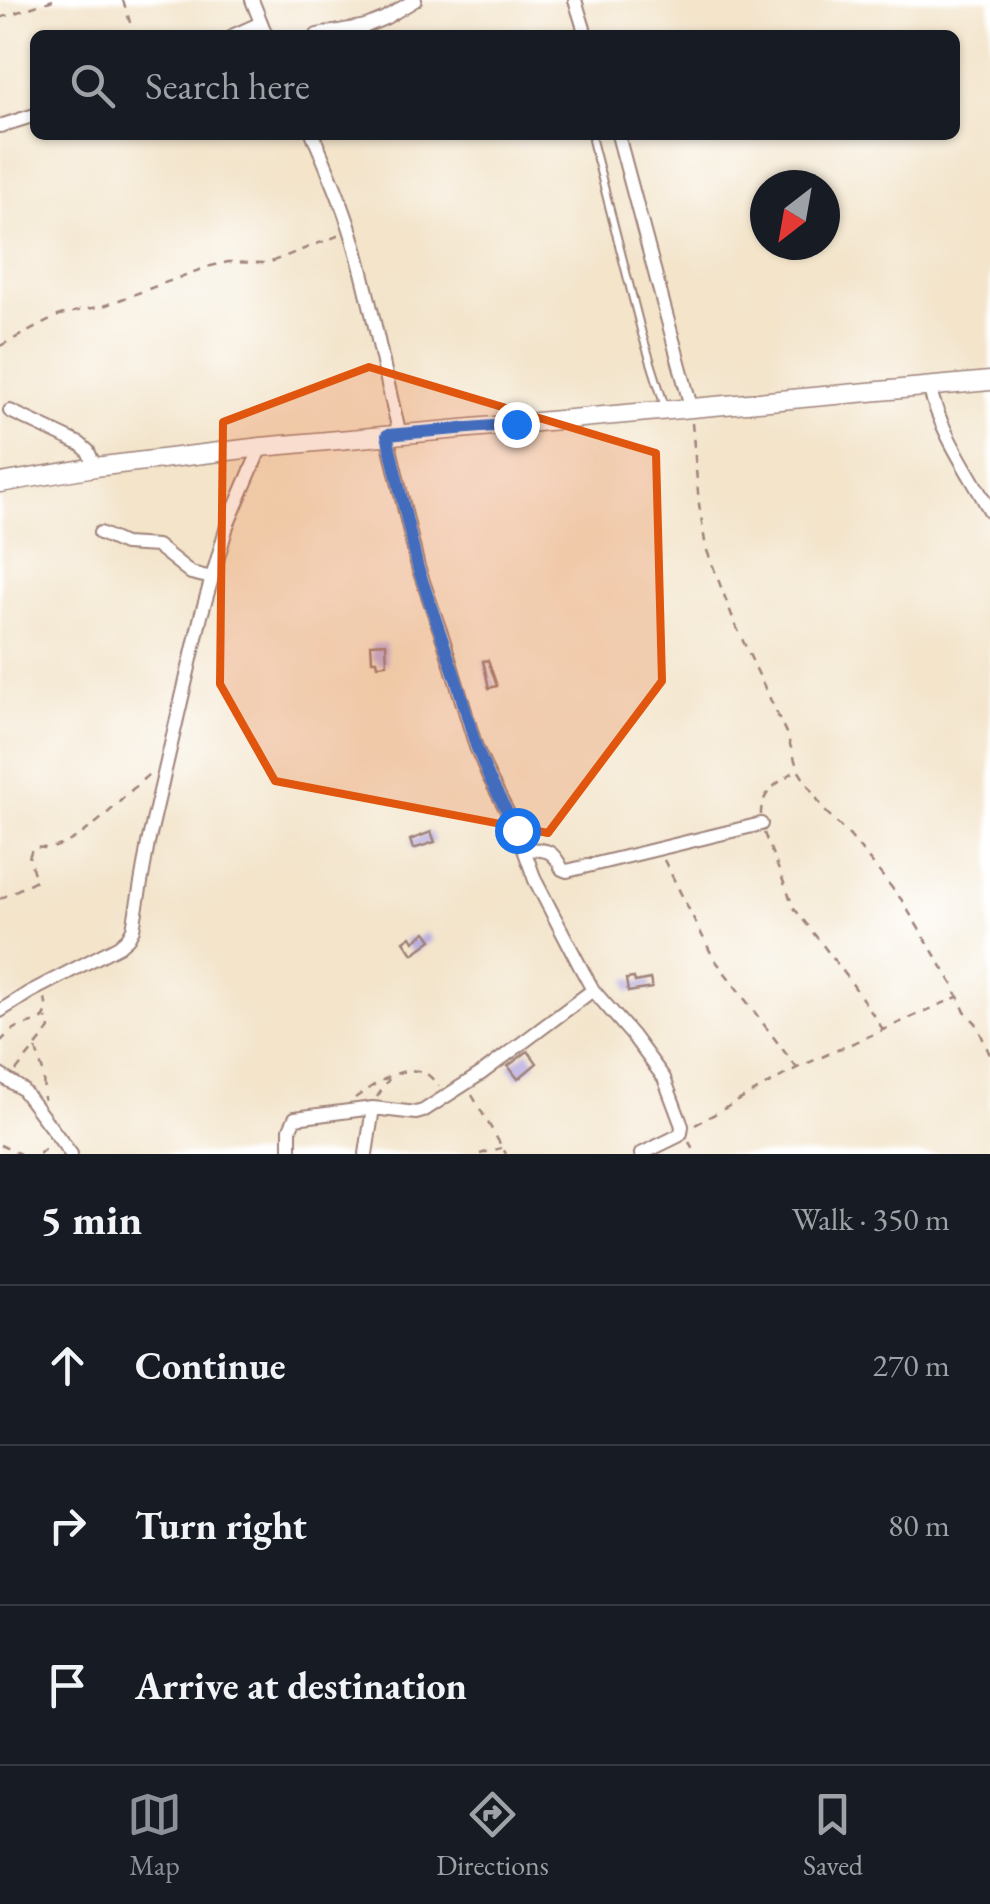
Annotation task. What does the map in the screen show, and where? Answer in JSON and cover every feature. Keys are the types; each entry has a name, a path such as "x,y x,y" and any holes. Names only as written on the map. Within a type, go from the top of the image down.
{"street":[{"path":"252,0 264,29"},
{"path":"344,30 386,18 415,0"},
{"path":"576,0 585,30"},
{"path":"0,126 30,117"},
{"path":"314,140 336,187 373,316 418,568 476,746 517,830 535,880 593,990 664,1078 682,1126 683,1132 641,1154"},
{"path":"619,140 691,407"},
{"path":"0,483 261,447 990,380"},
{"path":"929,386 944,433 990,511"},
{"path":"10,410 80,444 95,467"},
{"path":"0,1011 119,946 134,929 148,843 212,578 227,526 261,447"},
{"path":"100,533 124,544 157,546 192,573 212,578"},
{"path":"524,849 551,852 567,871 761,824"},
{"path":"290,1154 290,1129 295,1118 372,1108 416,1114 465,1085 593,990"},
{"path":"4,1078 22,1089 71,1154"},
{"path":"366,1154 372,1108"}],"lane":[{"path":"592,140 642,334 666,408"}],"path":[{"path":"0,18 53,0"},
{"path":"123,0 132,30"},
{"path":"0,346 60,315 106,305 207,266 268,263 350,232"},
{"path":"691,407 706,548 736,626 787,736 791,755 825,811 901,899 933,949 965,1012 976,1024 990,1055"},
{"path":"0,898 36,880 29,858 32,848 56,847 98,822 168,760"},
{"path":"798,770 768,793 761,806 761,824 794,908 884,1031"},
{"path":"660,850 713,957 797,1068"},
{"path":"0,1042 14,1029 39,1022 45,1016 47,1008 40,987"},
{"path":"696,1154 683,1132 797,1068 958,996"},
{"path":"4,1078 50,1029 45,1016"},
{"path":"36,1048 43,1072 44,1116"},
{"path":"339,1113 374,1085 414,1070 430,1076 446,1095"},
{"path":"372,1108 390,1078"},
{"path":"465,1085 506,1154"},
{"path":"38,1154 57,1137"},
{"path":"0,1144 20,1154"},
{"path":"480,1154 502,1148"}],"highlighted area":[{"path":"369,367 656,453 662,681 548,833 275,781 220,684 223,422"}],"building":[{"path":"386,643 387,664 378,665 377,660 372,660 371,644"},
{"path":"488,660 497,686 489,688 483,661"},
{"path":"431,832 435,842 413,849 410,840"},
{"path":"426,932 432,940 413,954 404,941 411,936 414,941"},
{"path":"634,978 635,982 650,979 652,988 628,992 626,979"},
{"path":"528,1051 537,1063 518,1079 508,1066"}],"route":[{"path":"516,424 387,435 418,568 476,746 517,830"}]}
